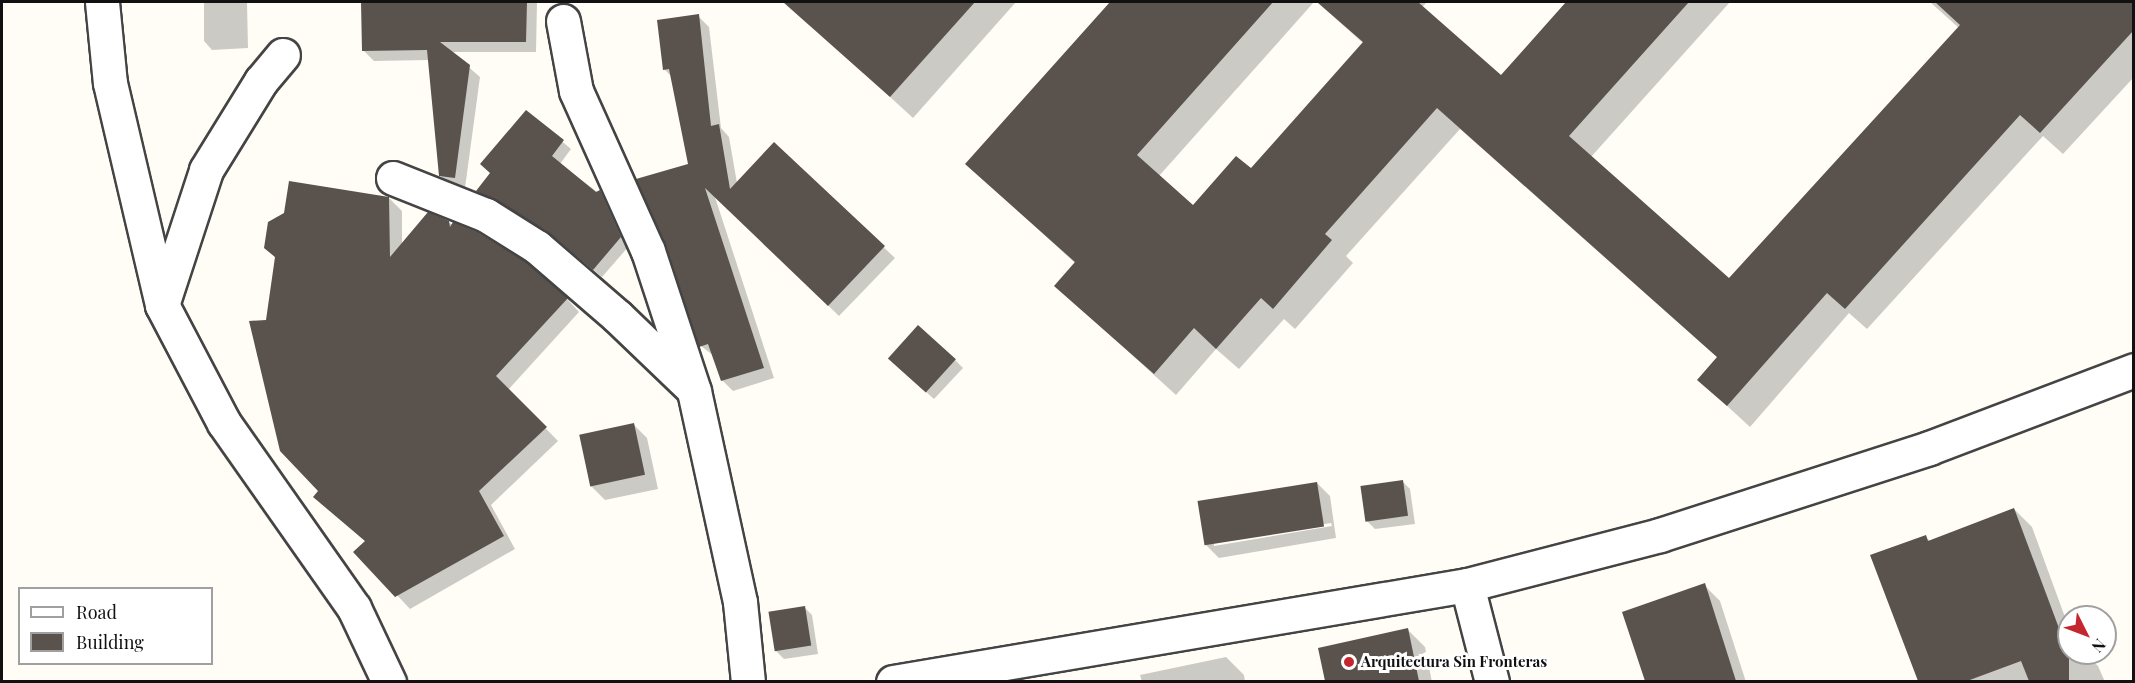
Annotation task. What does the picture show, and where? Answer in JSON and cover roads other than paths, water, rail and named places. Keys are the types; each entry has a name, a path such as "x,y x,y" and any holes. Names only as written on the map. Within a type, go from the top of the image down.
{"street":[{"path":"102,2 110,83 162,305 224,423 354,608 389,681"},
{"path":"563,21 576,91 648,251 694,391 740,602 748,681"},
{"path":"162,305 206,170 261,81 283,55"},
{"path":"393,177 486,215 537,247 617,316 694,391"},
{"path":"893,681 1467,585 1660,535 1929,448 2133,370"},
{"path":"1467,585 1492,681"}],"place":[{"name":"Arquitectura Sin Fronteras","path":"1349,662"}]}
